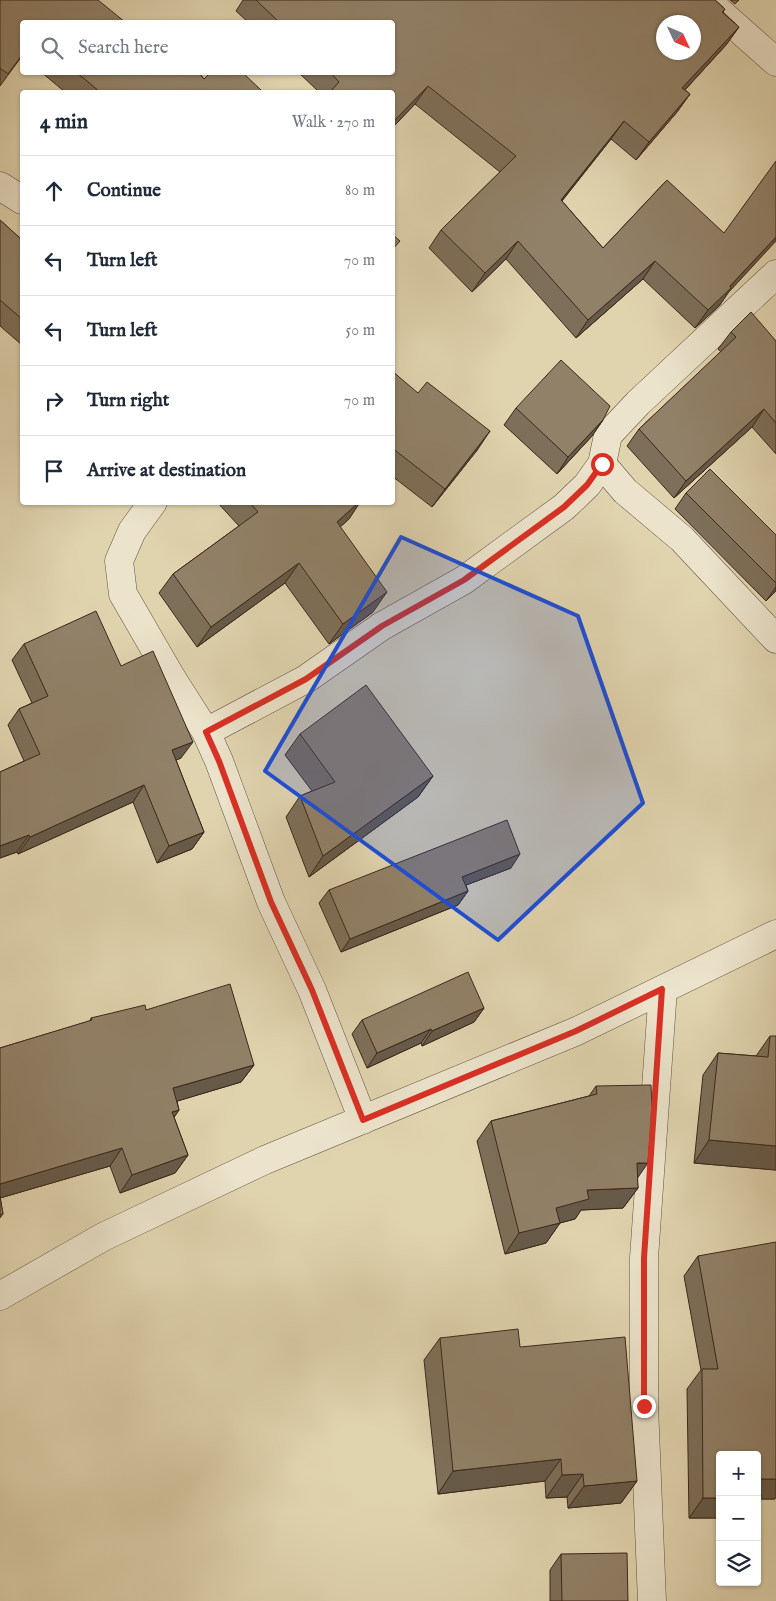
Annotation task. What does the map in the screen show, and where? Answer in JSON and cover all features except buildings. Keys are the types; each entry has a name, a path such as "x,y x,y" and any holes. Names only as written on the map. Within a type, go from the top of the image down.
{"street":[{"path":"706,0 776,62"},
{"path":"0,186 20,199"},
{"path":"206,732 306,679 382,626 464,580 564,507 587,485 602,464 608,435 638,403 776,274"},
{"path":"602,464 625,491 682,539 776,639"},
{"path":"151,505 132,531 119,561 123,594 171,677 206,732 219,761 271,902 312,990 363,1120"},
{"path":"0,1296 103,1237 265,1160 576,1031 776,934"},
{"path":"652,1601 644,1406 644,1258 662,989"}],"highlighted area":[{"path":"401,537 578,616 643,803 498,940 265,771"}],"route":[{"path":"602,464 587,485 564,507 464,580 382,626 306,679 206,732 219,761 271,902 312,990 363,1120 576,1031 662,989 644,1258 644,1406"}]}
